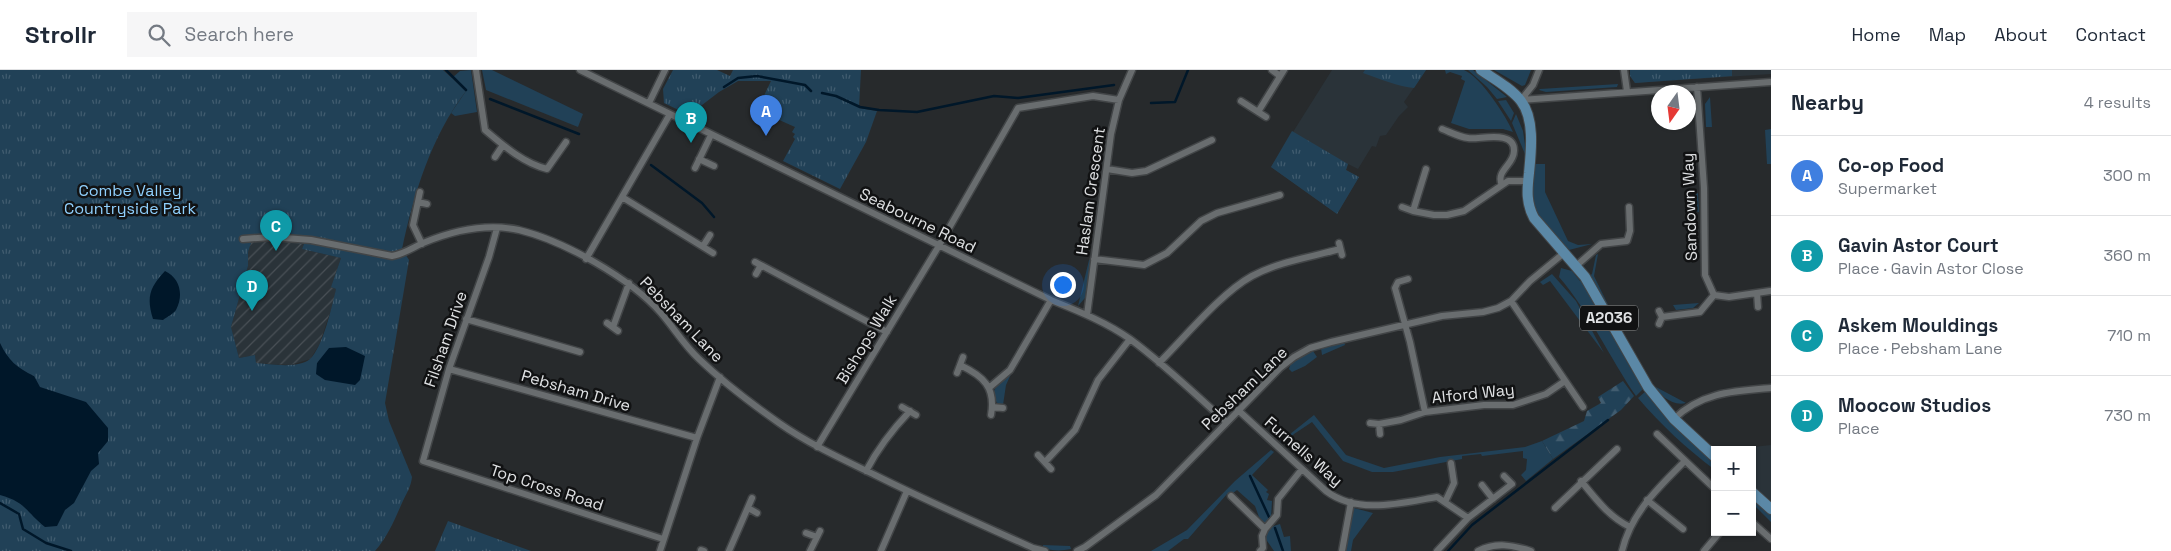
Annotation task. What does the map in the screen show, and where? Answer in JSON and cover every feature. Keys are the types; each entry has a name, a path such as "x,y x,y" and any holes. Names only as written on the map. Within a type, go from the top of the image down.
{"main road":[{"path":"1481,70 1521,100"},
{"name":"A2036","path":"1521,100 1526,109 1530,130 1529,208 1534,218 1585,277 1648,388 1674,419 1711,453"},
{"path":"1756,496 1771,509"}],"street":[{"path":"476,70 485,130 503,145 532,165 548,169 566,142"},
{"name":"Seabourne Road","path":"580,70 1051,300 1087,315 1130,339 1226,422"},
{"path":"649,103 665,70"},
{"name":"Haslam Crescent","path":"1087,315 1111,134 1119,100 1132,70"},
{"path":"1258,112 1282,73 1272,70"},
{"path":"1521,100 1533,86 1539,70"},
{"path":"1624,70 1627,92"},
{"path":"1521,100 1771,82"},
{"name":"Sandown Way","path":"1697,87 1704,188 1706,275 1714,295"},
{"path":"939,245 1018,108 1093,96 1119,100"},
{"path":"1241,101 1266,117"},
{"path":"586,259 670,114"},
{"path":"1442,129 1468,138 1496,137 1510,141 1514,147 1514,153 1510,164 1501,173 1500,180 1502,185"},
{"path":"695,168 711,135"},
{"path":"1107,169 1132,173 1146,171 1209,144"},
{"path":"495,157 503,145"},
{"path":"699,159 714,166"},
{"path":"1413,211 1426,169"},
{"path":"1402,207 1434,215 1447,215 1460,212 1502,185 1514,180 1528,181"},
{"path":"420,192 414,225 422,244"},
{"path":"1094,259 1144,265 1167,253 1201,221 1217,213 1269,195 1280,195"},
{"path":"622,196 713,253"},
{"path":"418,202 427,204"},
{"path":"1576,266 1601,244 1627,241 1630,231 1628,207"},
{"name":"Pebsham Lane","path":"243,239 272,237 311,240 392,256 405,253 450,233 469,229 497,228 517,230 543,237 629,283 660,312 681,340 700,360 779,422 817,447 1032,549 1045,551"},
{"name":"Filsham Drive","path":"422,461 449,369 497,228"},
{"path":"703,246 710,235"},
{"name":"Bishops Walk","path":"817,447 939,245"},
{"path":"1159,363 1227,294 1252,276 1278,266 1340,249"},
{"name":"Pebsham Lane","path":"1077,551 1156,495 1280,368 1294,357 1310,348 1405,324 1442,316 1483,312 1498,308 1510,301 1564,252"},
{"path":"756,274 758,264 887,332"},
{"path":"1408,279 1398,282 1396,288 1425,412"},
{"path":"613,327 629,283"},
{"path":"1659,324 1661,314 1700,312 1714,295 1729,297 1770,291"},
{"path":"1757,293 1758,307"},
{"path":"990,387 1010,370 1051,300"},
{"path":"1510,301 1583,407"},
{"path":"466,319 580,352"},
{"path":"1045,462 1075,430 1098,380 1130,339"},
{"path":"957,373 963,358"},
{"path":"960,365 977,373 990,387 991,411 1003,408"},
{"name":"Pebsham Drive","path":"449,369 697,438"},
{"path":"660,551 697,438 720,377"},
{"name":"Alford Way","path":"1370,423 1379,424 1401,420 1425,412 1484,405 1513,405 1546,394 1565,381"},
{"path":"1674,419 1683,409 1708,396 1724,392 1771,388"},
{"path":"866,471 876,450 887,435 913,413 902,407"},
{"name":"Furnells Way","path":"1238,410 1333,496 1351,502 1380,506 1437,497 1468,518"},
{"path":"1379,424 1380,434"},
{"path":"1657,434 1711,485"},
{"path":"1555,508 1617,449"},
{"path":"1038,456 1051,469"},
{"name":"Top Cross Road","path":"422,461 664,539"},
{"path":"1622,551 1636,514 1685,461"},
{"path":"1445,502 1454,483 1451,463"},
{"path":"1260,551 1263,548 1262,536 1265,529 1277,515 1278,499 1302,469"},
{"path":"1437,551 1468,518 1512,484 1504,476"},
{"path":"1581,482 1608,513 1630,527"},
{"path":"1482,484 1493,499"},
{"path":"880,551 907,491"},
{"path":"1231,496 1265,529"},
{"path":"729,551 752,498"},
{"path":"1647,500 1683,529"},
{"path":"1342,551 1351,502"},
{"path":"748,508 757,513"},
{"path":"1756,526 1771,539"},
{"path":"806,533 818,534 810,551"},
{"path":"1704,551 1717,536"},
{"path":"1478,551 1492,545 1513,545 1531,551"}],"shaded area":[{"path":"1332,70 1426,70 1404,102 1408,107 1399,116 1386,135 1380,136 1376,147 1372,146 1358,169 1348,164 1346,170 1359,177 1337,214 1271,167"},
{"path":"1630,70 1771,70 1771,74 1635,83 1630,76"},
{"path":"261,239 304,244 302,249 341,258 331,287 336,289 334,301 319,345 310,359 290,365 256,363 255,355 239,358 231,327 248,266 248,252 252,240 257,242"},
{"path":"165,271 177,282 180,299 176,310 163,320 153,319 150,304 151,293 156,282"},
{"path":"0,343 10,359 18,367 34,376 40,387 86,402 108,428 108,441 98,453 99,464 91,471 74,503 65,510 57,526 45,527 21,504 0,495"},
{"path":"346,347 365,356 360,380 355,385 325,380 316,374 317,363 329,348"},
{"path":"1771,445 1771,501 1756,488 1756,447"}],"green space":[{"name":"Combe Valley Countryside Park","path":"0,70 443,70 466,91 443,127 425,166 412,207 402,249 409,260 385,403 389,421 412,477 384,540 375,551 0,551","holes":["261,239 304,244 302,249 341,258 331,287 336,289 329,315 323,336 315,353 305,362 292,365 256,363 255,355 239,358 231,327 248,266 248,252 252,240 257,242"]},
{"path":"471,70 477,112 455,116 451,113 466,91 452,78 460,71"},
{"path":"482,70 492,70 583,114 578,127 486,90"},
{"path":"673,70 717,70 730,76 733,70 861,70 859,108 877,111 866,142 840,189 783,161 795,139 793,137 795,134 792,132 795,127 757,110 771,81 738,81 719,92 689,115 664,103 663,89"},
{"path":"1365,70 1426,70 1414,88 1395,84 1363,73"},
{"path":"1445,70 1464,70 1478,80 1499,107 1513,132 1503,129 1469,129 1451,123 1465,81 1461,79 1462,76 1450,72 1446,74"},
{"path":"1468,70 1473,70 1507,97 1497,99"},
{"path":"1494,70 1531,70 1525,85 1522,86"},
{"path":"1630,70 1732,70 1732,76 1635,83 1630,76"},
{"path":"1618,84 1617,87 1546,92 1539,90 1540,89"},
{"path":"1710,97 1712,127 1706,127 1705,104"},
{"path":"1506,100 1514,113 1511,121 1498,101"},
{"path":"1516,114 1523,131 1527,159 1512,123"},
{"path":"1771,129 1771,164 1767,164 1765,130"},
{"path":"1292,131 1348,164 1346,170 1359,177 1337,214 1271,167"},
{"path":"1534,164 1545,164 1545,192 1568,241 1578,245 1592,244 1569,250 1537,217 1531,196"},
{"path":"1698,193 1699,212 1692,210 1691,196"},
{"path":"1598,254 1594,276 1616,321 1589,276 1592,274 1596,255"},
{"path":"1091,259 1085,298 1078,306 1089,260"},
{"path":"1561,268 1572,271 1580,281 1582,280 1631,369 1644,388 1636,396 1590,320 1559,277"},
{"path":"1552,274 1576,301 1604,353 1550,281 1543,285 1540,282"},
{"path":"1699,303 1693,308 1676,310 1673,305"},
{"path":"1344,342 1345,345 1322,355 1321,348"},
{"path":"1313,351 1317,357 1305,366 1292,372 1289,369 1291,363"},
{"path":"1011,374 1006,385 1003,405 996,401 994,391 998,384"},
{"path":"1623,381 1634,396 1621,410 1553,459 1542,441 1584,421 1587,411 1601,403 1598,397"},
{"path":"1652,385 1686,403 1672,402 1659,393"},
{"path":"1646,391 1662,412 1711,460 1711,467 1674,436 1638,398"},
{"path":"1314,415 1346,455 1384,468 1440,457 1525,447 1542,441 1553,459 1526,481 1521,475 1526,470 1527,459 1523,458 1523,451 1482,456 1481,454 1462,456 1462,459 1393,472 1372,472 1343,461 1312,422 1294,434 1286,443 1280,442"},
{"path":"1271,450 1274,452 1252,475 1268,490 1266,492 1269,494 1267,500 1272,501 1271,518 1266,524 1259,517 1255,506 1237,490 1229,496 1227,494 1188,539 1184,539 1168,551 1151,551 1187,530 1235,481"},
{"path":"1756,500 1771,513 1771,522 1756,507"},
{"path":"1354,508 1373,513 1353,540 1351,551 1345,551"},
{"path":"448,521 531,551 435,551"},
{"path":"1280,524 1284,537 1290,536 1291,551 1274,551 1265,538 1270,529"},
{"path":"1043,545 1070,546 1071,549 1050,550 1043,548"}],"waterway":[{"path":"446,70 466,90"},
{"path":"1151,103 1175,102 1188,70"},
{"path":"724,87 738,78 757,76 805,85 811,91"},
{"path":"822,93 836,96 860,107 917,112 994,96 1018,98 1114,85"},
{"path":"490,99 579,134"},
{"path":"651,165 702,203 714,217"},
{"path":"1448,551 1472,525 1608,420"},
{"path":"1250,476 1269,517"},
{"path":"0,503 19,514 23,529 46,543 71,551"},
{"path":"1275,528 1283,551"}],"place":[{"name":"Co-op Food","path":"766,136"},
{"name":"Gavin Astor Court","path":"691,143"},
{"name":"Askem Mouldings","path":"276,251"},
{"name":"Moocow Studios","path":"252,311"}]}
